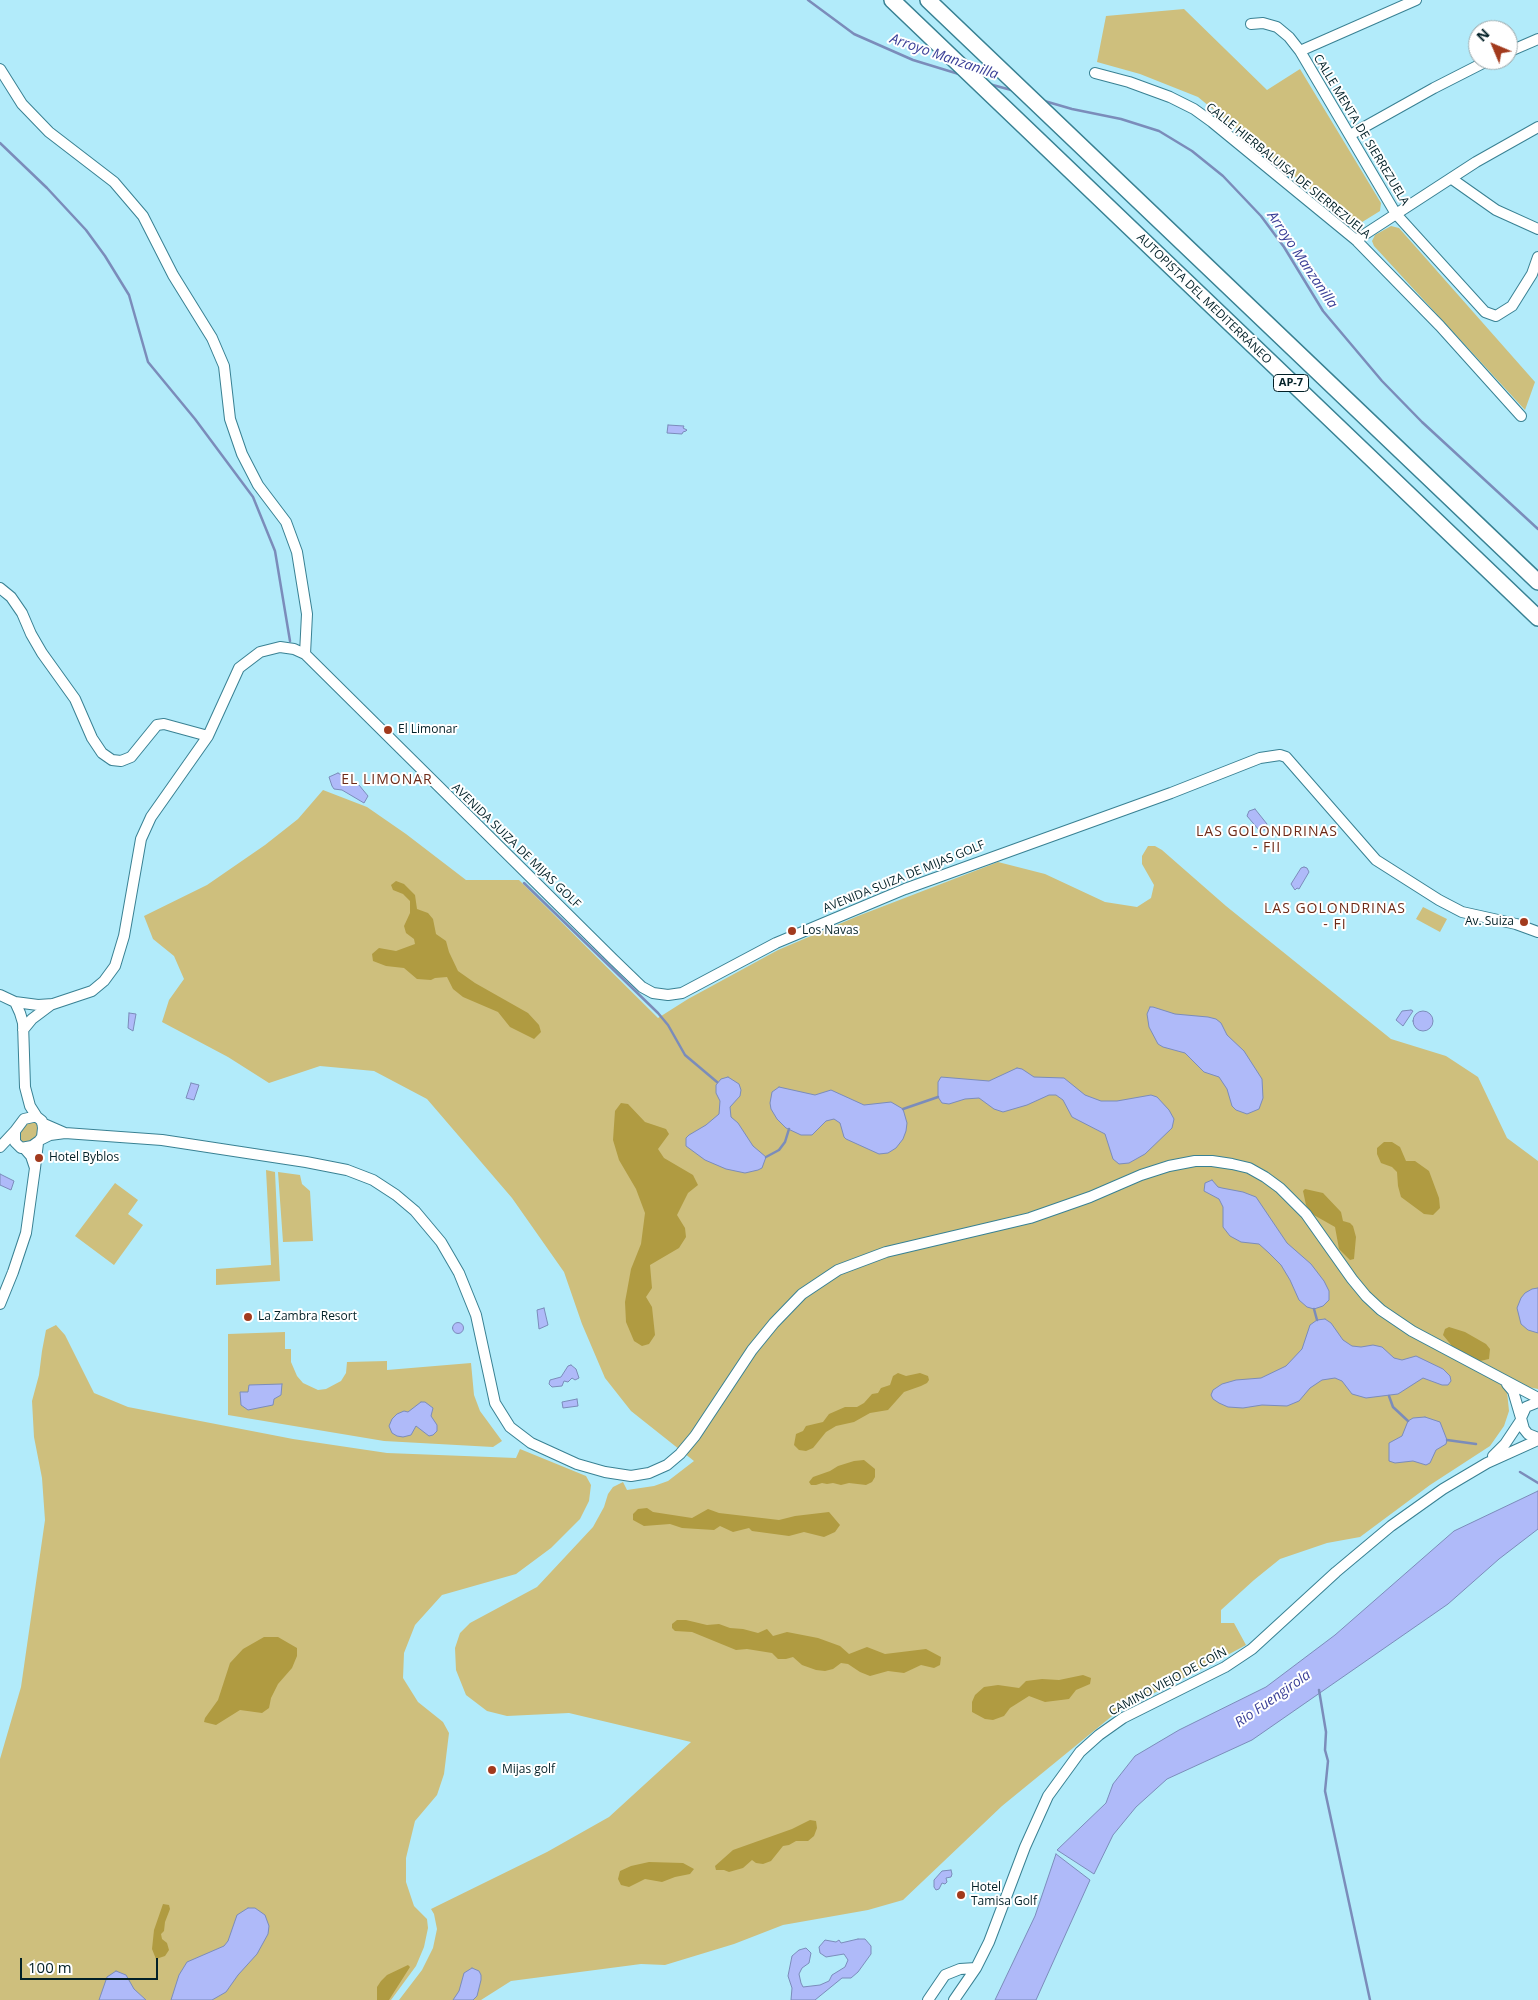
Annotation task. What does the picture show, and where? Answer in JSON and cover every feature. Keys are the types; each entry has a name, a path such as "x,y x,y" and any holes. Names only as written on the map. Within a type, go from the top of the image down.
{"highway":[{"name":"AUTOPISTA DEL MEDITERRÁNEO","path":"931,3 1538,582"},
{"name":"AUTOPISTA DEL MEDITERRÁNEO","path":"897,5 1538,618"}],"street":[{"path":"1300,51 1416,0"},
{"name":"CALLE MENTA DE SIERREZUELA","path":"1251,24 1263,23 1277,27 1289,36 1300,51 1396,214 1484,312 1496,316 1512,306 1532,274 1538,257"},
{"path":"1518,48 1538,40"},
{"path":"0,69 22,104 49,132 114,182 143,216 173,275 212,338 224,366 230,419 242,454 258,485 286,522 297,552 307,614 305,654"},
{"path":"1350,135 1470,70"},
{"name":"CALLE HIERBALUISA DE SIERREZUELA","path":"1095,72 1129,82 1170,98 1194,109 1212,122 1356,240 1440,326 1521,416"},
{"path":"1356,240 1503,146 1538,127"},
{"path":"1452,178 1478,199 1496,210 1538,229"},
{"path":"0,588 11,597 22,613 34,640 75,699 92,738 102,754 112,760 121,761 131,758 157,725 164,724 208,736 151,817 141,839 124,936 115,966 104,981 92,991 53,1004 38,1005 15,1002 0,995"},
{"name":"AVENIDA SUIZA DE MIJAS GOLF","path":"208,736 240,668 250,658 268,649 280,647 294,649 305,654 614,960 642,987 653,993 668,995 682,993 776,943 905,889 1171,793 1260,758 1280,755 1286,757 1376,860 1439,900 1462,912 1516,924 1538,932"},
{"path":"0,1304 26,1233 39,1141 43,1134 40,1120 30,1106 25,1087 23,1030 20,1013 15,1002"},
{"path":"23,1030 32,1019 53,1004"},
{"path":"0,1148 24,1119 40,1120 65,1133"},
{"path":"15,1131 14,1140 29,1153 35,1168"},
{"path":"0,1148 21,1147 50,1135 65,1133 162,1140 306,1162 347,1170 372,1180 396,1195 415,1212 441,1242 456,1266 476,1315 495,1403 510,1427 531,1443 577,1464 623,1475 631,1476 649,1473 666,1465 680,1454 695,1436 752,1350 774,1323 802,1294 838,1270 886,1252 1055,1210 1141,1175 1195,1161 1232,1164 1249,1168 1265,1177 1301,1208 1352,1279 1381,1310 1412,1331 1503,1379 1538,1400"},
{"path":"1503,1379 1513,1390 1524,1429 1528,1434 1538,1439"},
{"name":"CAMINO VIEJO DE COÍN","path":"1487,1462 1505,1444 1521,1419 1526,1407 1538,1400"},
{"name":"CAMINO VIEJO DE COÍN","path":"954,2000 976,1968 997,1922 1025,1847 1048,1796 1080,1752 1099,1735 1123,1718 1225,1667 1252,1649 1336,1572 1391,1526 1487,1462 1538,1439"},
{"path":"928,2000 945,1975 960,1969 976,1968"}],"shaded area":[{"path":"1184,9 1267,90 1300,69 1381,203 1380,211 1359,224 1350,222 1198,97 1140,74 1097,62 1106,16"},
{"path":"1391,226 1399,228 1535,382 1525,410 1374,246 1372,241 1375,235"},
{"path":"323,790 367,807 466,880 519,880 658,1018 688,999 778,950 858,916 998,862 1045,874 1105,902 1137,907 1151,898 1154,885 1142,864 1142,856 1148,846 1155,846 1391,1039 1446,1056 1478,1077 1507,1138 1538,1161 1538,1389 1528,1387 1507,1391 1509,1411 1504,1426 1490,1446 1430,1485 1360,1537 1327,1543 1280,1559 1221,1610 1221,1623 1234,1623 1246,1645 1117,1712 1002,1806 903,1900 868,1910 783,1925 734,1944 665,1965 641,1964 511,1981 481,2000 399,2000 422,1970 433,1948 437,1929 431,1909 547,1852 609,1817 691,1742 569,1713 507,1716 487,1711 466,1695 456,1670 455,1648 460,1633 470,1623 537,1587 593,1527 613,1487 623,1482 627,1490 654,1486 668,1481 694,1461 631,1411 605,1378 582,1324 564,1272 512,1198 427,1099 374,1071 320,1066 269,1083 228,1057 162,1022 169,1000 184,979 174,956 153,939 144,916 207,885 265,845 298,819"},
{"path":"396,881 404,884 415,895 417,909 428,913 433,919 436,934 446,941 458,971 475,983 528,1013 539,1025 541,1032 534,1039 510,1027 498,1012 463,997 453,989 447,977 431,980 417,979 404,968 386,966 373,961 372,954 379,948 396,951 415,944 414,939 406,933 404,926 410,913 410,901 403,894 393,890 391,885"},
{"path":"1423,907 1447,919 1440,932 1416,919"},
{"path":"621,1103 628,1104 645,1122 666,1129 669,1134 658,1149 664,1158 693,1175 698,1185 688,1193 677,1215 685,1228 686,1237 679,1248 650,1265 652,1288 646,1297 652,1307 655,1335 649,1344 642,1346 634,1341 626,1322 625,1302 631,1269 641,1244 645,1213 636,1189 619,1160 613,1140 615,1111"},
{"path":"32,1121 39,1124 40,1130 35,1140 23,1144 19,1136 24,1126"},
{"path":"1384,1142 1392,1142 1400,1147 1406,1161 1415,1161 1429,1171 1439,1198 1440,1208 1433,1215 1424,1214 1401,1197 1397,1172 1392,1167 1381,1163 1377,1154 1377,1148"},
{"path":"266,1170 275,1172 280,1281 216,1285 216,1269 271,1265"},
{"path":"278,1172 300,1175 302,1184 310,1191 313,1241 283,1242"},
{"path":"115,1183 138,1200 128,1214 143,1225 114,1265 75,1236"},
{"path":"1305,1189 1323,1193 1341,1212 1343,1221 1353,1226 1356,1237 1354,1259 1350,1260 1339,1249 1335,1227 1312,1214 1306,1205 1303,1191"},
{"path":"56,1325 65,1335 94,1393 128,1407 293,1439 387,1453 516,1458 520,1449 586,1476 591,1485 589,1501 580,1519 551,1548 516,1574 442,1595 415,1625 404,1653 403,1678 418,1702 443,1722 449,1733 444,1774 437,1795 415,1821 406,1858 406,1882 414,1906 427,1919 428,1928 424,1947 416,1966 391,2000 0,2000 0,1759 21,1687 45,1520 42,1478 34,1437 32,1401 39,1375 46,1330"},
{"path":"1449,1327 1465,1332 1486,1344 1490,1349 1489,1359 1480,1361 1452,1346 1443,1335 1445,1329"},
{"path":"285,1332 285,1349 291,1349 291,1362 297,1376 303,1383 318,1390 326,1389 341,1381 346,1373 347,1362 387,1361 387,1370 471,1363 474,1395 480,1411 502,1441 493,1447 384,1441 228,1415 228,1334"},
{"path":"898,1373 906,1376 920,1373 928,1376 929,1380 921,1386 904,1392 888,1410 870,1413 854,1422 836,1426 826,1432 813,1448 806,1451 799,1450 794,1445 796,1434 803,1431 806,1426 823,1422 829,1414 845,1407 857,1407 864,1403 872,1394 878,1393 881,1388 890,1385 893,1376"},
{"path":"864,1460 875,1469 875,1477 872,1482 866,1485 822,1483 811,1485 809,1482 813,1477 838,1466"},
{"path":"647,1508 653,1512 692,1518 708,1509 719,1513 779,1520 829,1512 840,1525 835,1532 824,1537 804,1532 789,1536 752,1531 749,1528 733,1532 720,1526 714,1530 682,1528 670,1524 644,1526 633,1520 633,1514 638,1509"},
{"path":"677,1620 707,1625 719,1624 758,1633 767,1629 773,1636 787,1632 818,1638 840,1646 849,1654 867,1647 885,1654 926,1649 941,1657 940,1665 934,1668 921,1665 904,1673 888,1671 870,1676 848,1664 841,1663 833,1669 825,1671 816,1670 802,1665 793,1657 778,1659 772,1653 747,1649 736,1650 692,1632 675,1631 672,1628 672,1624"},
{"path":"264,1637 278,1637 297,1648 297,1656 292,1668 278,1684 271,1698 269,1708 262,1713 240,1710 216,1725 204,1722 218,1700 230,1663 243,1649"},
{"path":"1083,1675 1091,1678 1090,1684 1076,1690 1069,1699 1045,1702 1029,1696 1010,1708 1004,1716 993,1720 985,1719 972,1712 972,1702 975,1695 984,1687 998,1685 1019,1688 1026,1681 1042,1679 1059,1680"},
{"path":"810,1820 816,1821 817,1828 814,1836 808,1841 796,1841 783,1846 771,1861 763,1864 752,1860 743,1868 729,1872 716,1870 715,1866 733,1850 792,1829"},
{"path":"649,1862 683,1863 694,1869 690,1874 662,1882 645,1879 629,1887 621,1885 618,1879 620,1871 631,1866"},
{"path":"163,1904 169,1905 170,1909 164,1931 161,1934 169,1950 165,1956 156,1959 152,1949 154,1930"},
{"path":"408,1965 410,1967 389,2000 377,2000 377,1987 381,1981 387,1975"}],"water":[{"path":"668,425 684,426 683,428 687,430 682,434 667,433"},
{"path":"338,773 343,776 344,785 348,780 350,784 359,785 368,796 364,803 342,790 334,789 329,777"},
{"path":"1255,809 1267,824 1265,830 1259,830 1247,816 1249,811"},
{"path":"1304,867 1309,872 1299,889 1295,890 1291,884 1301,868"},
{"path":"1150,1007 1175,1014 1208,1017 1216,1019 1221,1023 1227,1035 1244,1051 1262,1079 1263,1098 1259,1109 1247,1114 1236,1110 1232,1106 1227,1089 1219,1077 1204,1072 1185,1053 1158,1044 1149,1027 1147,1014"},
{"path":"1402,1011 1413,1011 1403,1026 1396,1020"},
{"path":"1423,1011 1430,1014 1433,1021 1430,1028 1423,1031 1416,1028 1413,1021 1416,1014"},
{"path":"129,1013 136,1014 133,1031 128,1028"},
{"path":"1017,1068 1034,1077 1064,1078 1085,1095 1101,1101 1117,1101 1151,1095 1157,1097 1169,1110 1174,1119 1172,1128 1145,1154 1129,1163 1119,1164 1113,1159 1105,1134 1072,1117 1063,1100 1056,1095 1049,1095 1027,1105 1003,1112 994,1109 979,1098 965,1099 949,1104 942,1103 938,1097 938,1082 941,1077 989,1081"},
{"path":"728,1077 739,1084 741,1090 740,1096 730,1107 731,1117 738,1123 753,1146 766,1157 762,1168 758,1170 745,1173 726,1169 705,1160 686,1146 686,1138 689,1135 706,1125 719,1114 720,1101 716,1093 716,1085 721,1079"},
{"path":"191,1083 199,1085 194,1100 186,1098"},
{"path":"779,1087 815,1095 831,1090 864,1105 891,1102 903,1109 907,1123 903,1139 896,1148 888,1153 879,1154 846,1139 840,1123 834,1119 826,1121 812,1135 801,1135 786,1128 771,1109 772,1092"},
{"path":"0,1174 14,1181 11,1190 0,1185"},
{"path":"1212,1180 1218,1187 1243,1192 1256,1197 1287,1243 1311,1264 1324,1281 1329,1291 1329,1300 1323,1306 1314,1309 1307,1307 1299,1300 1281,1265 1259,1244 1241,1242 1230,1236 1223,1227 1223,1207 1219,1199 1204,1191 1205,1183"},
{"path":"1538,1288 1538,1333 1528,1330 1521,1324 1517,1308 1525,1293"},
{"path":"544,1308 548,1325 539,1329 537,1310"},
{"path":"1325,1319 1331,1323 1343,1340 1352,1346 1373,1345 1382,1347 1394,1358 1402,1360 1416,1356 1443,1369 1450,1376 1451,1381 1448,1385 1442,1385 1423,1378 1398,1394 1366,1398 1352,1394 1342,1381 1335,1378 1322,1380 1310,1388 1299,1401 1287,1406 1228,1407 1213,1399 1211,1395 1213,1390 1222,1384 1236,1380 1261,1378 1286,1366 1302,1349 1310,1325 1317,1320"},
{"path":"458,1322 464,1328 458,1334 452,1328"},
{"path":"571,1365 576,1369 579,1378 575,1380 572,1378 568,1382 564,1381 562,1386 552,1387 549,1384 550,1380 561,1377 568,1366"},
{"path":"282,1384 281,1395 274,1399 273,1405 248,1410 241,1405 240,1392 248,1392 249,1385"},
{"path":"577,1399 578,1406 563,1408 562,1402"},
{"path":"421,1402 425,1402 433,1408 431,1416 437,1425 437,1431 429,1436 416,1426 411,1435 403,1437 392,1433 389,1426 392,1419 397,1414 404,1411 408,1412"},
{"path":"1425,1417 1440,1422 1447,1440 1446,1444 1436,1450 1430,1463 1426,1465 1413,1461 1395,1463 1389,1461 1389,1443 1402,1436 1408,1421 1413,1418"},
{"name":"Rio Fuengirola","path":"1538,1491 1538,1529 1499,1559 1448,1604 1252,1740 1167,1779 1136,1807 1113,1835 1094,1874 1057,1850 1106,1803 1113,1784 1135,1756 1179,1730 1266,1687 1335,1635 1454,1531"},
{"path":"1056,1854 1090,1880 1036,2000 995,2000 1035,1916"},
{"path":"951,1870 951,1877 946,1878 947,1882 945,1884 942,1883 939,1889 936,1890 934,1880 942,1871"},
{"path":"248,1908 255,1908 265,1915 269,1926 268,1934 257,1954 226,1992 212,2000 171,2000 179,1975 187,1962 224,1946 228,1941 237,1915"},
{"path":"865,1939 871,1946 871,1954 858,1972 851,1978 842,1978 815,2000 791,2000 792,1988 788,1976 792,1956 799,1950 806,1948 811,1953 809,1963 802,1968 799,1974 801,1983 803,1987 820,1985 829,1981 832,1975 845,1967 848,1960 844,1954 826,1957 820,1953 819,1947 825,1940 836,1942 839,1940 841,1943"},
{"path":"472,1968 479,1971 481,1975 477,1996 473,2000 453,2000 459,1991 464,1973"},
{"path":"116,1971 126,1975 134,1989 146,2000 99,2000 107,1977"}],"waterway":[{"name":"Arroyo Manzanilla","path":"808,0 854,34 913,60 962,75"},
{"name":"Arroyo Manzanilla","path":"989,84 1015,91"},
{"name":"Arroyo Manzanilla","path":"1041,100 1072,109 1121,119 1159,131 1192,151 1223,176 1261,216 1284,247 1323,311 1382,381 1422,422 1538,529"},
{"path":"0,143 47,188 86,230 105,256 129,295 148,362 195,419 253,497 275,551 290,641"},
{"path":"524,883 658,1013 668,1025 685,1055 717,1082"},
{"path":"903,1109 938,1097"},
{"path":"766,1157 779,1150 785,1142 789,1129"},
{"path":"1314,1309 1317,1320"},
{"path":"1389,1396 1393,1407 1408,1421"},
{"path":"1447,1440 1476,1444"},
{"path":"1520,1472 1538,1483"},
{"path":"1319,1690 1326,1732 1325,1750 1328,1761 1325,1791 1370,2000"}],"place":[{"name":"El Limonar","path":"388,730"},
{"name":"Av. Suiza","path":"1524,922"},
{"name":"Los Navas","path":"792,931"},
{"name":"Hotel Byblos","path":"39,1158"},
{"name":"La Zambra Resort","path":"248,1317"},
{"name":"Mijas golf","path":"492,1770"},
{"name":"Hotel Tamisa Golf","path":"961,1895"}],"district":[{"name":"EL LIMONAR","path":"387,780"},
{"name":"LAS GOLONDRINAS - FII","path":"1267,840"},
{"name":"LAS GOLONDRINAS - FI","path":"1335,918"}]}
